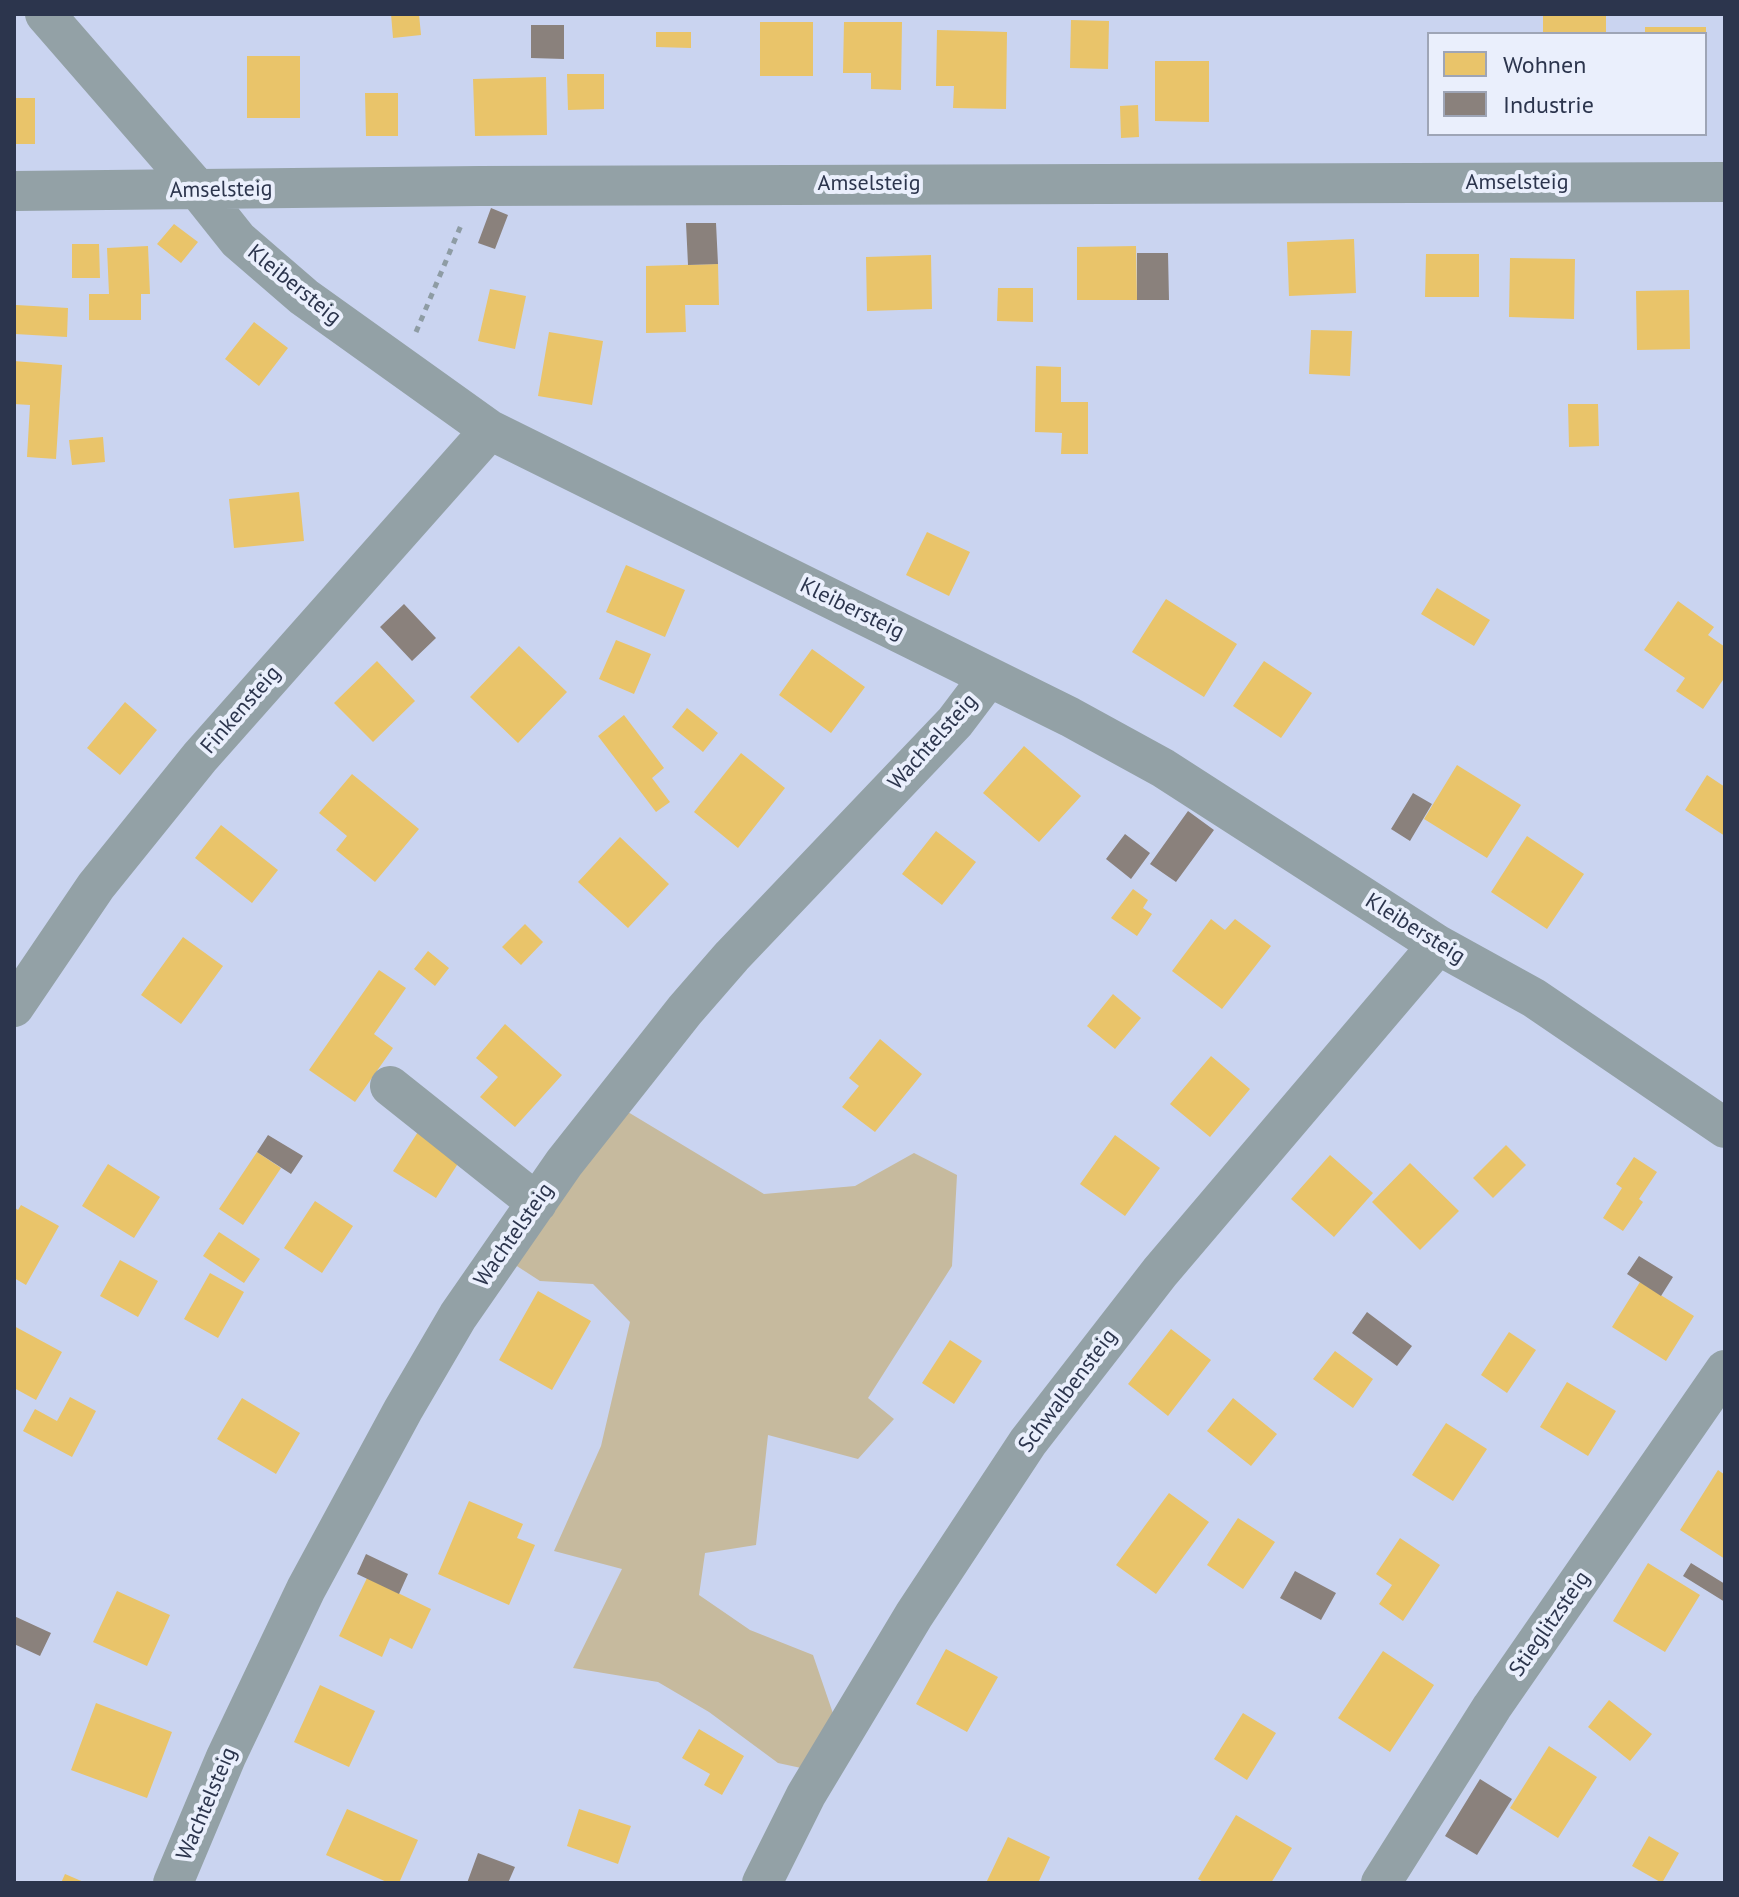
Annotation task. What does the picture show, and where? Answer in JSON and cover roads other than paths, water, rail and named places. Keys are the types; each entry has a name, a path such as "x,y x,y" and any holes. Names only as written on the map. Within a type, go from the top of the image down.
{"street":[{"name":"Kleibersteig","path":"45,14 238,240 304,297 490,430 989,677 1163,768 1438,945 1534,998 1725,1128"},
{"name":"Amselsteig","path":"14,191 479,186 1725,182"},
{"name":"Finkensteig","path":"14,1007 96,886 200,757 490,430"},
{"name":"Wachtelsteig","path":"173,1883 226,1757 306,1589 458,1316 564,1163 685,1010 732,956 955,722 989,677"},
{"name":"Schwalbensteig","path":"762,1883 806,1795 914,1615 1028,1442 1160,1272 1438,945"},
{"path":"390,1086 537,1203"},
{"name":"Stieglitzsteig","path":"1381,1883 1492,1707 1725,1370"}]}
